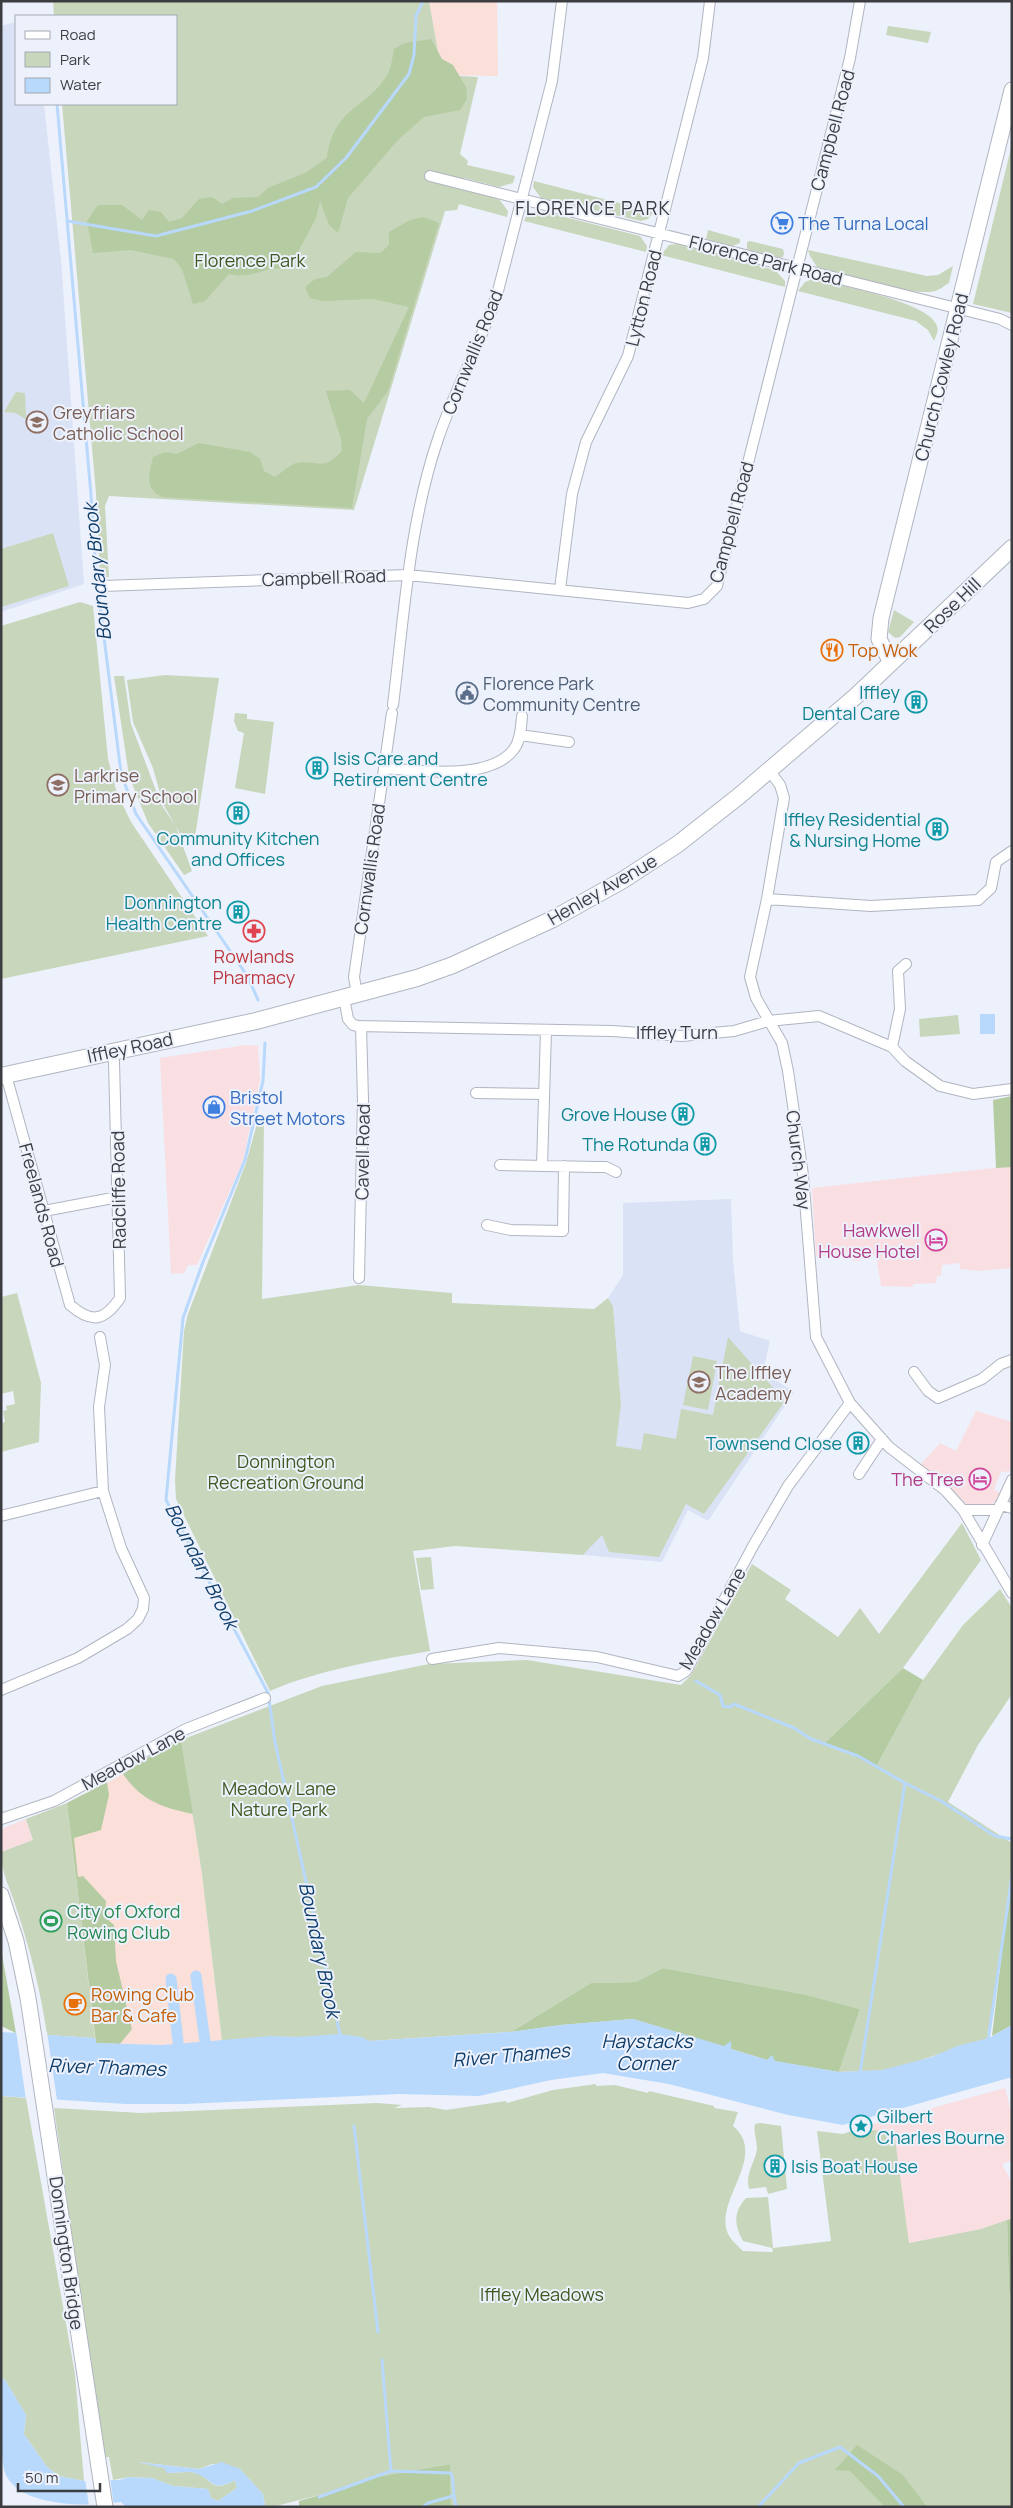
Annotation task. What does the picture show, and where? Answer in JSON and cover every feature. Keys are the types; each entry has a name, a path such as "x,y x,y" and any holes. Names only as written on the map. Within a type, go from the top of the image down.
{"main road":[{"name":"Church Cowley Road","path":"891,663 879,639 881,618 1012,90"},
{"name":"Rose Hill","path":"891,663 1012,548"},
{"name":"Henley Avenue","path":"260,1020 418,978 453,965 553,919 623,880 678,844 769,770 891,663"},
{"name":"Iffley Road","path":"4,1075 112,1050 260,1020"},
{"name":"Donnington Bridge","path":"1,1895 16,1940 28,1998 105,2507"}],"street":[{"name":"Cornwallis Road","path":"350,997 384,768 408,575 423,490 438,440 459,384 489,321 552,81 562,1"},
{"name":"Lytton Road","path":"560,589 572,494 586,442 628,356 703,58 710,1"},
{"name":"Campbell Road","path":"103,586 408,575 688,603 704,599 717,586 850,58 860,1"},
{"name":"Florence Park Road","path":"430,176 1000,319 1012,325"},
{"path":"384,768 439,772 467,771 495,764 508,757 516,748 520,735 522,716"},
{"path":"520,735 569,742"},
{"path":"768,1021 756,998 750,977 767,900 784,798 780,785 769,770"},
{"path":"767,900 871,906 978,900 991,888 996,862 1008,851 1012,851"},
{"path":"906,964 898,971 900,1008 892,1047 925,1078 953,1091 973,1094 1012,1089"},
{"path":"350,997 348,1020 353,1025 361,1026"},
{"name":"Iffley Turn","path":"361,1026 612,1031 682,1036 734,1031 768,1021 819,1016 892,1047"},
{"name":"Church Way","path":"768,1021 782,1043 788,1071 803,1175 816,1337 850,1403 882,1439 945,1490 963,1510 1012,1593"},
{"name":"Cavell Road","path":"359,1278 363,1100 361,1026"},
{"path":"542,1166 546,1030"},
{"name":"Radcliffe Road","path":"98,1318 111,1312 120,1298 112,1050"},
{"name":"Freelands Road","path":"4,1075 70,1305 82,1315 98,1318"},
{"path":"476,1093 544,1094"},
{"path":"500,1165 606,1167 616,1172"},
{"path":"487,1225 512,1230 563,1232 564,1166"},
{"path":"44,1211 118,1197"},
{"path":"1,1690 78,1658 127,1629 138,1619 144,1598 121,1548 103,1491 99,1407 105,1365 100,1337"},
{"path":"914,1372 928,1391 938,1398 982,1379 1001,1364 1012,1360"},
{"name":"Meadow Lane","path":"432,1659 500,1648 597,1657 678,1676 686,1671 753,1546 788,1486 850,1403"},
{"path":"859,1474 882,1439"},
{"path":"982,1545 1012,1480"},
{"path":"1,1516 103,1491"},
{"path":"963,1510 999,1507 1012,1508"},
{"name":"Meadow Lane","path":"1,1819 54,1801 186,1729 265,1698"}],"shaded area":[{"path":"429,1 497,1 498,76 442,75"},
{"name":"Greyfriars Catholic School","path":"15,22 15,105 44,105 61,260 84,584 1,612 1,26"},
{"path":"246,1045 258,1046 260,1080 243,1161 197,1265 188,1265 184,1273 171,1274 160,1058"},
{"path":"1012,1166 1012,1268 979,1271 960,1269 960,1263 942,1265 941,1275 937,1276 936,1283 913,1284 913,1287 881,1286 876,1255 867,1255 859,1261 843,1256 816,1256 812,1188"},
{"name":"The Iffley Academy","path":"731,1199 733,1260 740,1331 770,1341 763,1372 794,1392 708,1521 688,1510 662,1562 583,1555 602,1534 621,1404 613,1306 608,1298 623,1275 623,1203"},
{"path":"976,1411 1012,1422 1012,1471 1001,1472 994,1489 1001,1494 999,1499 988,1507 967,1504 919,1466 940,1443 956,1451"},
{"path":"181,1740 202,1874 222,2041 162,2045 96,2043 67,1803 118,1777 147,1758"},
{"path":"26,1819 33,1840 1,1852 1,1829"},
{"path":"1005,2088 1012,2115 1012,2160 1002,2164 1012,2183 1012,2219 981,2229 909,2243 894,2132 863,2130 863,2127"}],"green space":[{"name":"Florence Park","path":"53,1 429,1 442,75 478,77 460,154 468,161 467,165 515,176 513,183 499,187 464,178 462,188 499,199 508,211 507,217 459,204 457,210 445,211 354,510 109,496 105,506 109,577 100,577 96,493 62,105 178,105 178,15 54,15"},
{"path":"888,26 931,32 928,43 886,35"},
{"path":"431,39 442,59 453,65 466,87 467,99 460,110 424,117 397,141 348,198 338,233 329,225 320,201 316,218 289,269 273,269 245,275 229,274 205,301 193,304 182,269 174,259 131,250 93,253 87,221 98,205 122,205 142,220 149,210 161,212 169,222 182,218 199,199 212,197 222,204 233,198 258,197 268,188 305,173 327,158 336,128 352,110 379,86 387,75 391,66 394,49 405,43"},
{"path":"1012,144 1012,313 973,304"},
{"path":"534,181 654,212 648,219 641,221 541,198 533,187"},
{"path":"537,210 640,236 647,246 646,252 524,221 526,216"},
{"path":"423,217 439,223 388,391 367,419 352,508 162,497 156,493 152,489 149,480 153,457 165,452 177,454 199,443 250,452 260,459 264,471 275,477 296,463 319,464 329,462 342,451 341,439 326,391 350,390 364,403 409,307 373,299 322,301 310,298 305,287 315,279 327,277 356,252 380,253 389,245 389,232 410,220"},
{"path":"708,230 740,239 740,243 732,246 706,239"},
{"path":"750,241 783,249 783,257 779,258 747,249 747,242"},
{"path":"677,244 775,270 785,281 785,287 661,255 669,245"},
{"path":"808,250 927,276 938,275 953,266 949,283 941,288 935,291 910,291 817,267"},
{"path":"813,279 882,296 918,309 931,317 938,328 934,341 928,330 916,321 798,291 805,282"},
{"path":"16,392 25,393 26,419 15,413 4,412"},
{"path":"53,533 69,586 1,607 1,549"},
{"name":"Larkrise Primary School","path":"80,602 93,606 108,759 117,793 131,822 208,936 1,979 1,626"},
{"path":"894,610 914,622 900,637 895,638 888,632"},
{"path":"165,675 219,678 195,837 180,834 163,804 153,768 133,722 127,680"},
{"path":"114,676 124,676 131,724 161,804 176,827 192,871 184,875 148,823 129,776"},
{"path":"235,713 247,714 247,719 274,722 265,794 235,788 244,733 238,731 234,721"},
{"path":"958,1015 960,1034 920,1037 919,1019"},
{"path":"1012,1096 1012,1167 996,1168 993,1100"},
{"name":"Donnington Recreation Ground","path":"264,1119 262,1299 359,1285 452,1293 452,1303 594,1309 608,1298 613,1306 621,1404 616,1446 641,1450 644,1433 676,1439 681,1409 713,1415 728,1337 785,1401 704,1514 686,1504 659,1557 609,1552 602,1535 583,1555 455,1546 413,1551 430,1651 328,1671 270,1691 176,1499 175,1480 184,1331 188,1314 246,1163 258,1120"},
{"path":"17,1293 41,1383 39,1442 1,1452 1,1423 5,1422 3,1411 7,1410 6,1406 15,1404 13,1391 1,1394 1,1297"},
{"path":"693,1356 717,1361 708,1410 683,1405"},
{"name":"Meadow Lane Nature Park","path":"962,1523 981,1560 903,1668 825,1743 876,1767 923,1680 963,1625 1000,1589 1012,1608 1012,1694 978,1745 948,1802 1012,1843 1012,1864 989,2038 896,2067 877,2071 839,2072 860,2009 807,1995 663,1968 636,1982 591,1983 511,2032 369,2041 342,2035 268,2037 222,2041 202,1874 181,1740 322,1686 429,1664 527,1660 681,1685 691,1675 752,1564 791,1590 785,1599 838,1637 860,1608 879,1634"},
{"path":"431,1557 434,1589 421,1590 416,1558"},
{"path":"903,1668 923,1680 876,1767 825,1743"},
{"path":"181,1740 193,1814 171,1809 145,1797 137,1791 123,1774 147,1758"},
{"path":"107,1782 109,1795 101,1830 74,1838 78,1877 83,1876 106,1901 105,1917 114,1925 116,1961 132,2029 120,2044 96,2043 67,1803"},
{"name":"City of Oxford Rowing Club","path":"67,1803 95,2038 47,2035 42,2003 30,1955 1,1859 1,1852 33,1840 26,1819"},
{"path":"1012,1867 1012,2025 992,2036"},
{"path":"1,1949 16,2033 1,2026"},
{"path":"663,1968 807,1995 860,2009 839,2072 767,2060 633,2019 561,2025 511,2032 591,1983 636,1982"},
{"name":"Iffley Meadows","path":"596,2084 596,2086 615,2085 648,2093 649,2091 714,2106 714,2108 738,2112 733,2126 743,2138 745,2151 743,2165 725,2221 729,2236 743,2251 773,2252 772,2248 743,2241 740,2235 736,2219 739,2208 746,2198 768,2197 773,2248 831,2241 817,2131 843,2134 863,2127 864,2130 894,2131 909,2243 981,2229 1007,2220 1009,2291 1012,2300 1012,2507 451,2507 450,2464 365,2479 327,2493 272,2507 265,2507 263,2494 240,2469 212,2464 199,2469 138,2462 165,2468 167,2473 196,2473 217,2486 235,2480 237,2488 218,2501 211,2498 208,2489 173,2486 152,2478 129,2477 113,2480 109,2457 104,2457 54,2108 141,2113 377,2103 402,2105 394,2108 429,2107 446,2110 506,2101 507,2103 553,2090"},
{"path":"1,2096 26,2098 75,2374 84,2481 59,2476 47,2467 24,2434 26,2415 5,2380 1,2378"},
{"path":"755,2124 781,2126 787,2189 768,2194 766,2187 749,2189 748,2183 749,2173 757,2149"},
{"path":"1012,2219 1012,2300 1009,2291 1007,2220"},
{"path":"857,2445 903,2475 927,2507 885,2507 850,2471 835,2470"},
{"path":"450,2464 451,2507 299,2507 299,2501 365,2479"}],"water":[{"path":"980,1014 995,1014 995,1034 980,1034"},
{"path":"633,2019 724,2046 731,2041 731,2049 767,2060 772,2055 775,2061 839,2072 882,2070 932,2057 957,2046 989,2038 1012,2025 1012,2077 843,2125 788,2115 669,2084 603,2073 551,2080 479,2096 399,2094 184,2104 126,2104 1,2096 1,2032 95,2038 96,2043 162,2045 271,2036 296,2037 340,2034 362,2037 369,2041 511,2032 561,2025"},
{"path":"1,2378 5,2380 26,2415 24,2434 47,2467 59,2476 84,2481 119,2480 129,2477 152,2478 173,2486 208,2489 211,2498 218,2501 237,2488 235,2480 227,2484 217,2485 195,2473 167,2473 164,2468 137,2462 199,2469 222,2462 240,2469 263,2494 265,2507 126,2507 121,2502 73,2504 37,2498 22,2492 11,2482 4,2470 1,2437"}],"pier":[{"path":"16,2031 47,2032 57,2100 26,2100"},
{"path":"110,2478 114,2506 89,2506 85,2479"}],"waterway":[{"path":"67,221 156,236 252,211 316,187 346,158 409,74 414,55 416,16 423,1"},
{"name":"Boundary Brook","path":"57,105 96,573 121,773 136,814 248,977 258,1000"},
{"name":"Boundary Brook","path":"265,1043 263,1081 245,1160 203,1262 183,1318 166,1500 268,1693 275,1742 341,2039"},
{"path":"696,1681 720,1695 723,1706 730,1707 734,1704 794,1728 811,1739 858,1756 905,1783 860,2073"},
{"path":"905,1783 941,1801 995,1836 1012,1839"},
{"path":"988,2041 1012,1876"},
{"path":"196,1976 207,2056"},
{"path":"171,1979 180,2060"},
{"path":"354,2126 378,2332"},
{"path":"382,2360 391,2471"},
{"path":"758,2507 799,2463 840,2447 878,2476 904,2507"},
{"path":"319,2497 391,2471 451,2473 456,2505"},
{"path":"423,2507 428,2503 453,2496"}],"place":[{"name":"The Turna Local","path":"782,223"},
{"name":"Greyfriars Catholic School","path":"37,422"},
{"name":"Top Wok","path":"832,650"},
{"name":"Florence Park Community Centre","path":"467,693"},
{"name":"Iffley Dental Care","path":"916,702"},
{"name":"Isis Care and Retirement Centre","path":"317,768"},
{"name":"Larkrise Primary School","path":"58,785"},
{"name":"Community Kitchen and Offices","path":"238,813"},
{"name":"Iffley Residential & Nursing Home","path":"937,829"},
{"name":"Donnington Health Centre","path":"238,912"},
{"name":"Rowlands Pharmacy","path":"254,931"},
{"name":"Bristol Street Motors","path":"214,1107"},
{"name":"Grove House","path":"683,1114"},
{"name":"The Rotunda","path":"705,1144"},
{"name":"Hawkwell House Hotel","path":"936,1240"},
{"name":"The Iffley Academy","path":"699,1382"},
{"name":"Townsend Close","path":"858,1443"},
{"name":"The Tree","path":"980,1479"},
{"name":"City of Oxford Rowing Club","path":"51,1921"},
{"name":"Rowing Club Bar & Cafe","path":"75,2004"},
{"name":"Gilbert Charles Bourne","path":"861,2126"},
{"name":"Isis Boat House","path":"775,2166"}],"district":[{"name":"FLORENCE PARK","path":"593,208"}],"water label":[{"name":"Haystacks Corner","path":"647,2052"},
{"name":"River Thames","path":"511,2055"},
{"name":"River Thames","path":"107,2067"}]}
